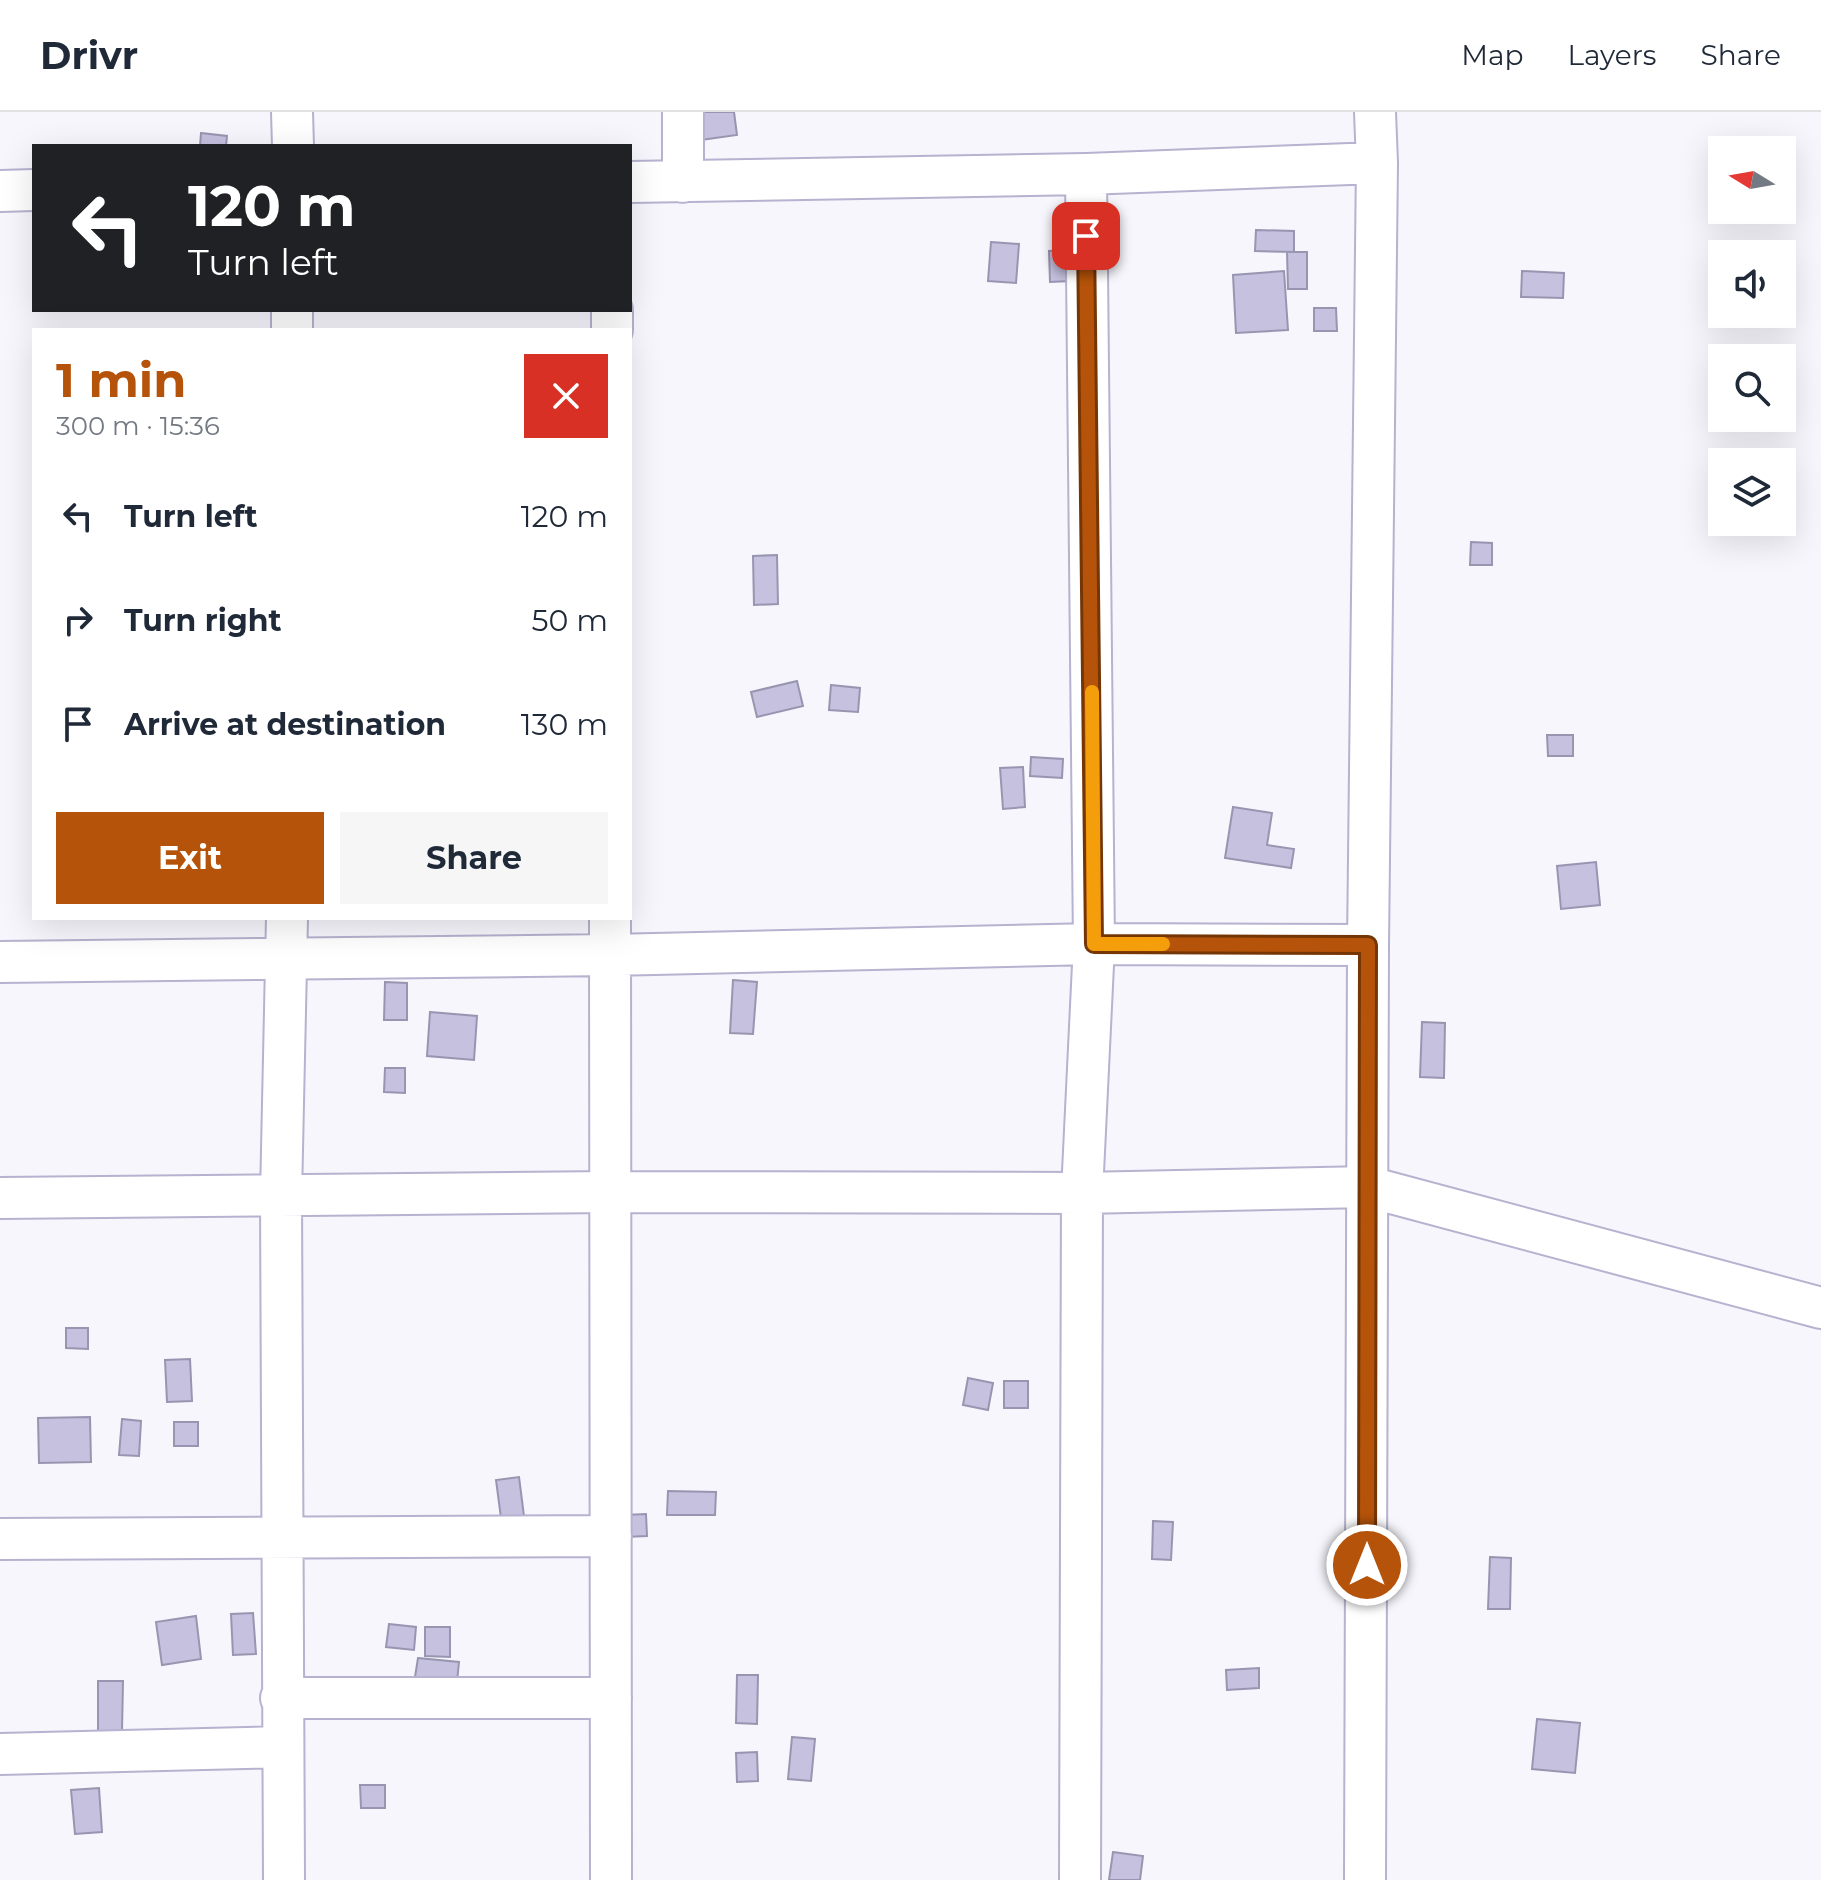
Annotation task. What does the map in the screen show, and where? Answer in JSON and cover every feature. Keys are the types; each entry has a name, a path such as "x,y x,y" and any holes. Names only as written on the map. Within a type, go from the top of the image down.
{"street":[{"path":"292,112 293,144"},
{"path":"683,112 683,182"},
{"path":"1365,1880 1375,112"},
{"path":"632,182 1086,174 1377,163"},
{"path":"1080,1880 1082,1193 1094,944 1086,174"},
{"path":"0,191 32,190"},
{"path":"284,1880 281,1196 287,920"},
{"path":"0,962 285,959 610,937 1368,945"},
{"path":"610,937 611,1880"},
{"path":"0,1198 611,1192 1082,1193 1369,1187 1821,1308"},
{"path":"0,1539 611,1536"},
{"path":"281,1698 611,1698"},
{"path":"0,1754 282,1747"}],"building":[{"path":"675,112 734,112 737,135 679,143"},
{"path":"201,133 227,136 226,144 200,144"},
{"path":"1256,230 1294,231 1294,252 1255,251"},
{"path":"991,242 1019,244 1016,283 988,281"},
{"path":"1069,250 1070,281 1050,282 1049,251"},
{"path":"1287,252 1307,252 1307,289 1288,289"},
{"path":"1284,271 1288,330 1236,333 1233,275"},
{"path":"1522,271 1564,273 1563,298 1521,297"},
{"path":"1314,308 1336,308 1337,331 1314,331"},
{"path":"1471,542 1492,543 1492,565 1470,565"},
{"path":"777,555 778,604 754,605 753,556"},
{"path":"797,681 803,706 757,717 751,692"},
{"path":"831,685 860,688 858,712 829,710"},
{"path":"1547,735 1573,735 1573,756 1548,756"},
{"path":"1031,757 1063,759 1062,778 1030,776"},
{"path":"1023,767 1025,807 1003,809 1000,768"},
{"path":"1233,807 1272,813 1267,845 1294,849 1291,868 1225,858"},
{"path":"1596,862 1600,905 1561,909 1557,866"},
{"path":"733,980 757,982 753,1034 730,1033"},
{"path":"385,982 407,983 407,1020 384,1020"},
{"path":"430,1012 477,1016 474,1060 427,1056"},
{"path":"1422,1022 1445,1023 1444,1078 1420,1077"},
{"path":"385,1068 405,1068 405,1093 384,1092"},
{"path":"66,1328 88,1328 88,1349 66,1348"},
{"path":"190,1359 192,1401 167,1402 165,1360"},
{"path":"968,1378 993,1383 988,1410 963,1405"},
{"path":"1004,1381 1028,1381 1028,1408 1004,1408"},
{"path":"90,1417 91,1462 39,1463 38,1418"},
{"path":"122,1419 141,1421 139,1456 119,1455"},
{"path":"174,1422 198,1422 198,1446 174,1446"},
{"path":"519,1477 524,1516 501,1518 496,1480"},
{"path":"668,1491 716,1492 715,1515 667,1515"},
{"path":"646,1514 647,1536 624,1537 624,1515"},
{"path":"1153,1521 1173,1522 1171,1560 1152,1559"},
{"path":"1490,1557 1511,1558 1510,1609 1488,1609"},
{"path":"253,1613 256,1654 233,1655 231,1614"},
{"path":"196,1616 201,1659 162,1665 156,1622"},
{"path":"389,1624 416,1627 414,1650 386,1647"},
{"path":"425,1627 450,1627 450,1657 425,1656"},
{"path":"418,1658 459,1662 457,1682 415,1677"},
{"path":"1259,1668 1259,1688 1227,1690 1226,1670"},
{"path":"737,1675 758,1675 757,1724 736,1723"},
{"path":"98,1681 123,1681 122,1731 98,1731"},
{"path":"1537,1719 1580,1723 1575,1773 1532,1769"},
{"path":"792,1737 815,1739 811,1781 788,1779"},
{"path":"757,1752 758,1781 737,1782 736,1753"},
{"path":"360,1785 385,1785 385,1808 361,1808"},
{"path":"99,1788 102,1832 75,1834 71,1790"},
{"path":"1113,1852 1143,1856 1140,1880 1109,1880"}],"slow traffic":[{"path":"1092,692 1094,944 1163,944"}],"route":[{"path":"1086,236 1094,944 1368,945 1367,1565"}]}
